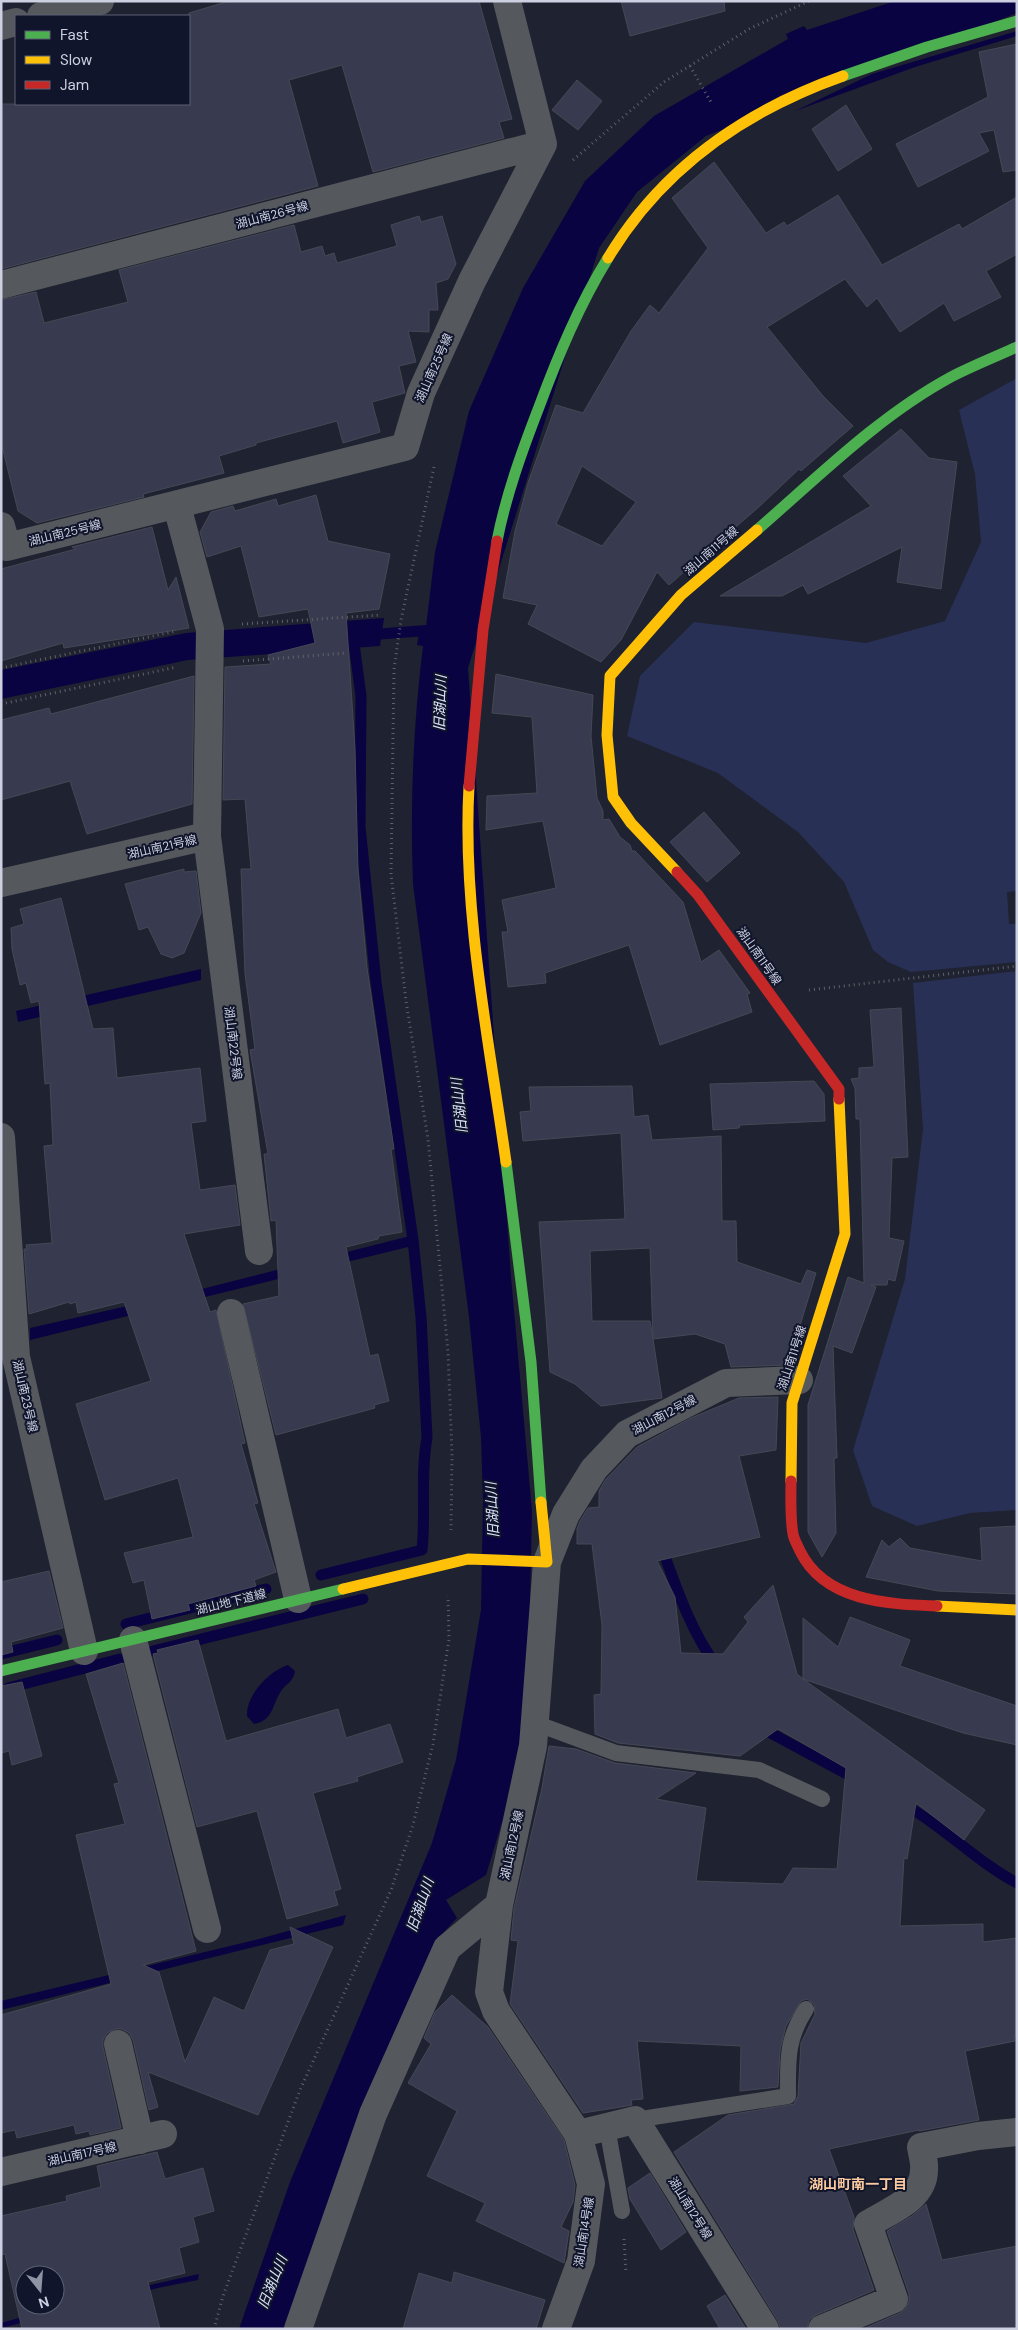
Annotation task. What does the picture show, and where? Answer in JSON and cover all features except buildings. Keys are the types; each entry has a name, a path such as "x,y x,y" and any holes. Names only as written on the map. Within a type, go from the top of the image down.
{"street":[{"path":"45,15 100,1"},
{"path":"507,1 542,144"},
{"path":"538,1561 541,1519 535,1412 520,1268 481,981 469,860 470,763 486,606 503,512 518,461 561,348 599,272 646,202 678,170 728,131 786,100 871,66 1017,20"},
{"path":"1,26 15,22"},
{"name":"湖山南26号線","path":"1,286 542,144"},
{"name":"湖山南25号線","path":"1,526 6,547 177,506 405,447 424,386 472,281 542,144"},
{"name":"湖山南11号線","path":"1017,347 951,377 905,406 862,439 681,595 610,676 607,735 613,797 631,823 698,895 839,1089 845,1234 792,1403 791,1504 794,1536 805,1561 820,1579 843,1593 904,1605 1017,1610"},
{"name":"湖山南21号線","path":"1,883 208,836 210,629 177,506"},
{"name":"湖山南22号線","path":"208,836 259,1250"},
{"name":"湖山南23号線","path":"1,1137 16,1357 84,1651"},
{"path":"231,1313 298,1599"},
{"name":"湖山南12号線","path":"578,2134 491,2002 488,1992 499,1905 533,1746 538,1561 594,1469 627,1434 726,1383 798,1380"},
{"name":"湖山地下道線","path":"1,1671 468,1559 538,1561"},
{"path":"133,1640 207,1929"},
{"path":"298,2329 373,2114 447,1948 499,1905"},
{"name":"湖山南17号線","path":"1,2172 151,2137 118,2044"},
{"path":"578,2134 635,2120"},
{"name":"湖山南12号線","path":"635,2120 765,2329"},
{"path":"822,2329 894,2300 868,2224 913,2196 921,2187 924,2170 921,2147 978,2136 1017,2132"},
{"name":"湖山南14号線","path":"556,2329 581,2261 591,2184 578,2134"}],"lane":[{"path":"535,1723 616,1753 759,1770 822,1799"},
{"path":"635,2120 788,2096 788,2057 794,2028 806,2009"},
{"path":"607,2127 622,2210"}],"path":[{"path":"568,168 573,160 664,82 749,29 809,1"},
{"path":"690,66 728,131"},
{"path":"214,2329 223,2296 300,2090 391,1890 413,1825 433,1744 449,1639 447,1600 450,1563 452,1454 448,1352 428,1139 406,1001 391,874 394,669 401,620 436,458"},
{"path":"1,704 190,664 347,653"},
{"path":"772,997 795,991 1017,966"},
{"path":"622,2210 626,2273"}],"shaded area":[{"path":"1017,378 1017,891 1007,892 1009,924 1017,924 1017,962 911,972 888,962 873,950 844,882 798,832 718,773 627,736 640,676 694,622 866,643 945,621 981,542 975,474 959,410"},
{"path":"1017,971 1017,1510 970,1513 917,1526 872,1506 853,1450 905,1279 923,1129 913,983"}],"water":[{"name":"旧湖山川","path":"895,1 1017,1 1017,13 706,136 637,192 599,248 468,668 511,1277 532,1511 528,1701 503,1819 486,1875 446,1900 457,1918 445,1931 428,1969 289,2329 239,2329 290,2182 432,1843 456,1760 481,1610 483,1501 481,1437 469,1317 413,884 412,854 415,735 423,646 417,645 420,627 426,627 435,552 469,411 523,288 585,181 654,116 788,39 786,34 804,26 807,30"},
{"path":"1017,31 1017,36 915,67 795,111 872,74"},
{"path":"384,618 380,646 188,660 1,699 1,670 186,633"},
{"path":"201,969 201,980 18,1022 16,1011"},
{"path":"410,1236 412,1246 30,1340 30,1328 194,1291"},
{"path":"288,1665 295,1671 293,1677 281,1691 269,1716 265,1720 254,1724 247,1716 250,1700 266,1678"},
{"path":"346,1915 343,1925 1,2010 1,2001 259,1939"},
{"path":"199,2274 198,2280 65,2312 65,2305"},
{"path":"30,2315 52,2315 1,2328 1,2323"}],"waterway":[{"path":"367,635 433,630"},
{"path":"321,1575 422,1550 424,1466 427,1438 421,1317 413,1240 376,982 360,827 361,696 353,636"},
{"path":"661,1546 691,1623 716,1665"},
{"path":"126,1624 266,1589"},
{"path":"153,1651 363,1599"},
{"path":"1,1654 57,1640"},
{"path":"8,1688 120,1659"},
{"path":"760,1723 765,1730 858,1780"},
{"path":"901,1803 1017,1883"}],"traffic: fast":[{"path":"843,76 927,47 1017,21"},
{"path":"497,541 515,473 546,388 578,312 608,258"},
{"path":"757,530 850,448 899,410 951,377 1017,347"},
{"path":"506,1162 531,1362 541,1502"},
{"path":"1,1671 343,1589"}],"traffic: slow":[{"path":"608,258 630,226 654,197 680,170 709,146 739,125 772,107 807,90 843,76"},
{"path":"677,872 631,823 613,797 607,735 610,676 681,595 757,530"},
{"path":"469,786 469,880 473,927 506,1162"},
{"path":"791,1481 792,1403 845,1234 839,1099"},
{"path":"343,1589 468,1559 547,1562 541,1502"},
{"path":"937,1606 1017,1610"}],"traffic: jam":[{"path":"469,786 483,630 497,541"},
{"path":"677,872 698,895 839,1089 839,1099"},
{"path":"791,1481 791,1521 794,1538 811,1568 825,1581 841,1590 860,1597 898,1604 937,1606"}],"district":[{"name":"湖山町南一丁目","path":"858,2184"}]}
